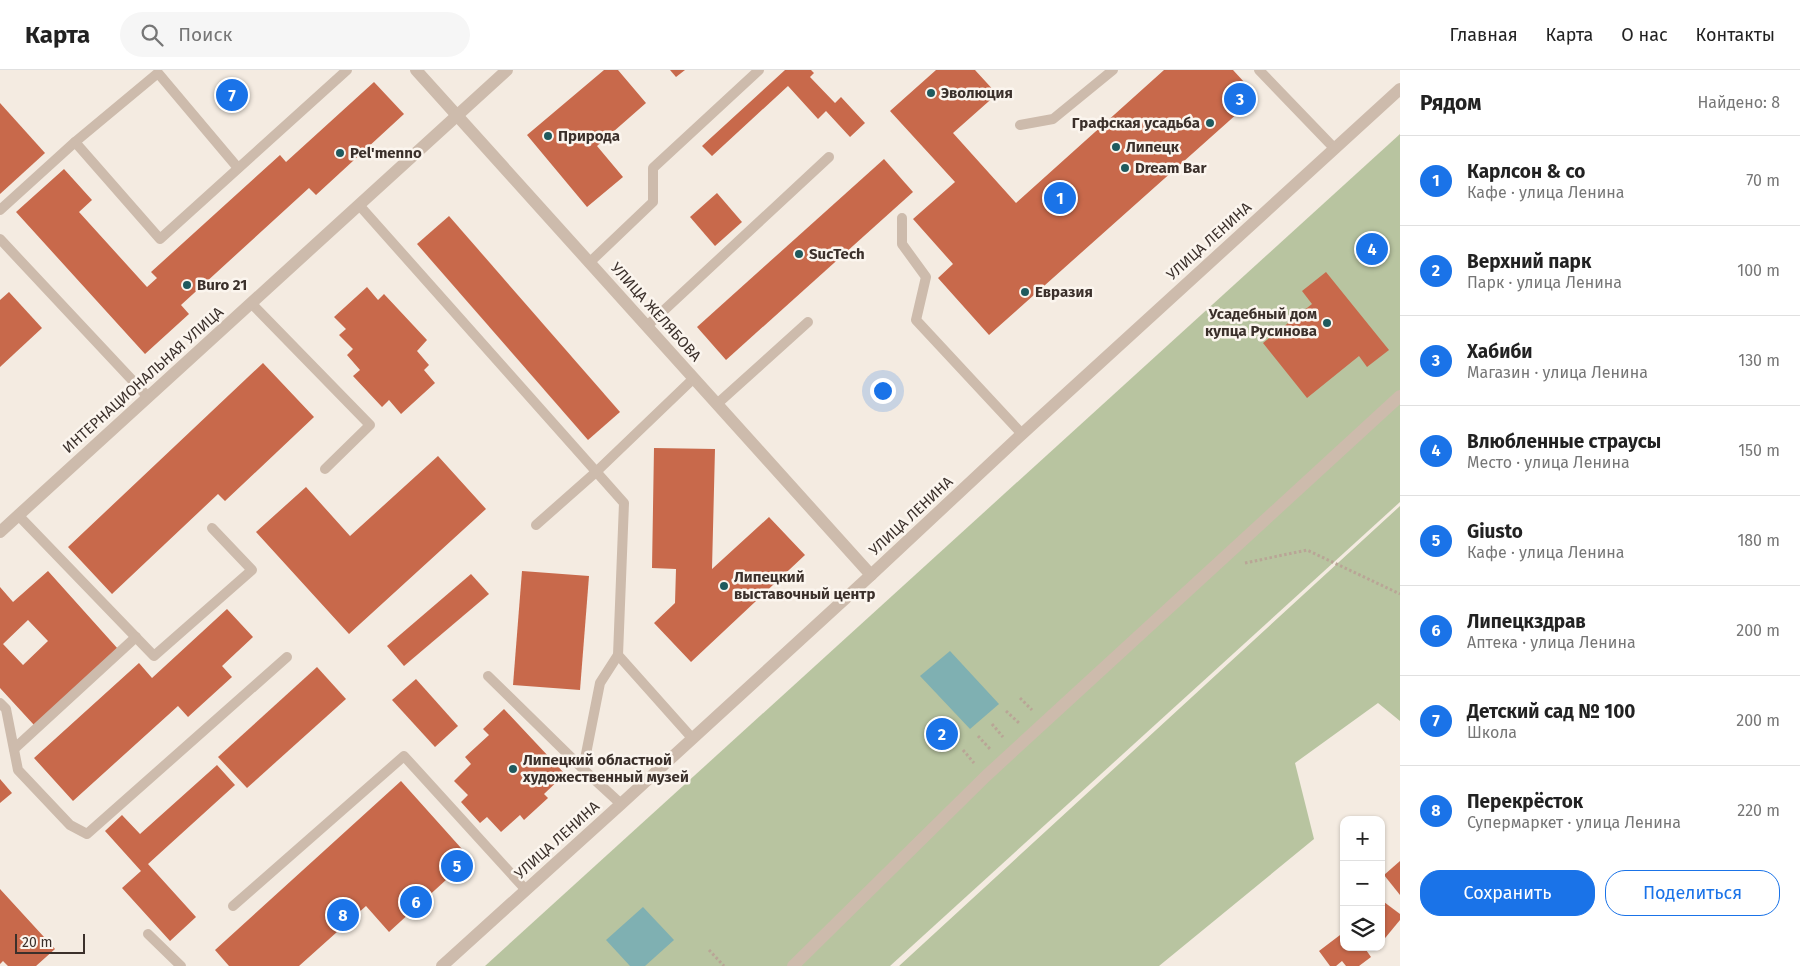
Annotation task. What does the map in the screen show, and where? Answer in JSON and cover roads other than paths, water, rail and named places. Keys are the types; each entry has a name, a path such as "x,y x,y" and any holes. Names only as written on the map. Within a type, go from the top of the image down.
{"street":[{"name":"УЛИЦА ЖЕЛЯБОВА","path":"416,70 871,575"},
{"name":"ИНТЕРНАЦИОНАЛЬНАЯ УЛИЦА","path":"0,532 507,70"},
{"name":"УЛИЦА ЛЕНИНА","path":"442,966 622,804 1400,88"},
{"path":"793,966 986,776 1400,396"}],"lane":[{"path":"75,142 160,238 347,70"},
{"path":"590,263 653,202 653,168 759,70"},
{"path":"1020,125 1053,119 1113,70"},
{"path":"1259,70 1335,149"},
{"path":"0,210 75,142 158,73 238,168"},
{"path":"647,326 828,157"},
{"path":"359,205 624,503 618,655 600,683 583,769"},
{"path":"902,218 902,244 926,277 916,320 1022,434"},
{"path":"0,240 148,397"},
{"path":"251,303 370,425 325,469"},
{"path":"717,404 808,322"},
{"path":"536,525 596,472 694,378"},
{"path":"18,515 154,656 252,570 212,528"},
{"path":"14,749 136,638"},
{"path":"618,655 692,738"},
{"path":"0,704 6,710 18,770 70,825 87,834 287,657"},
{"path":"488,676 583,769 622,804"},
{"path":"233,906 404,756 526,890"},
{"path":"148,934 181,966"}],"water":[{"path":"950,651 999,704 970,729 920,676"},
{"path":"643,907 674,940 645,966 630,966 606,940"}],"place":[{"name":"Эволюция","path":"931,93"},
{"name":"Детский сад № 100","path":"232,95"},
{"name":"Хабиби","path":"1240,99"},
{"name":"Графская усадьба","path":"1210,123"},
{"name":"Природа","path":"548,136"},
{"name":"Липецк","path":"1116,147"},
{"name":"Pel'menno","path":"340,153"},
{"name":"Dream Bar","path":"1125,168"},
{"name":"Карлсон & co","path":"1060,198"},
{"name":"Влюбленные страусы","path":"1372,249"},
{"name":"SucTech","path":"799,254"},
{"name":"Buro 21","path":"187,285"},
{"name":"Евразия","path":"1025,292"},
{"name":"Усадебный дом купца Русинова","path":"1327,323"},
{"name":"Липецкий выставочный центр","path":"724,586"},
{"name":"Верхний парк","path":"942,734"},
{"name":"Липецкий областной художественный музей","path":"513,769"},
{"name":"Giusto","path":"457,866"},
{"name":"Липецкздрав","path":"416,902"},
{"name":"Перекрёсток","path":"343,915"}]}
